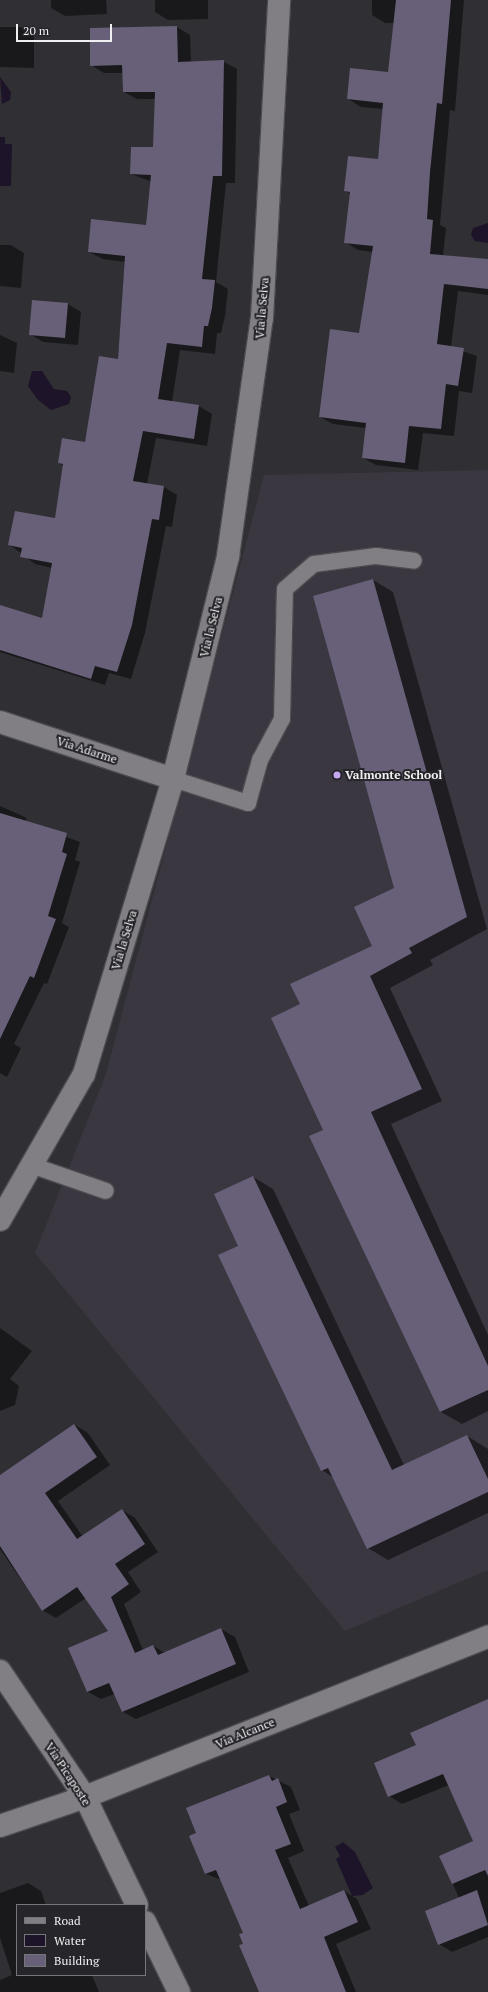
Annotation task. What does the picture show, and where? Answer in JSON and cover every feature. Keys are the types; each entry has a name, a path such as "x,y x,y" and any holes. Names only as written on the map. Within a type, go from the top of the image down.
{"street":[{"name":"Via la Selva","path":"0,1220 84,1074 173,779 228,556 262,318 279,0"},
{"name":"Via Adarme","path":"0,722 173,779"},
{"name":"Via Alcance","path":"0,1826 85,1797 488,1637"},
{"name":"Via Picaposte","path":"0,1671 85,1797 137,1904"},
{"path":"146,1924 178,1992"}],"lane":[{"path":"173,779 248,804 260,760 282,719 285,589 314,564 376,556 414,561"},
{"path":"32,1165 106,1191"}],"shaded area":[{"name":"Valmonte School","path":"488,470 488,1570 345,1631 35,1253 106,1074 264,475"}],"water":[{"path":"0,77 11,92 10,100 2,104"},
{"path":"0,137 5,137 5,144 12,144 11,186 0,186"},
{"path":"488,223 488,243 475,241 471,235 473,228"},
{"path":"32,371 42,371 54,389 67,391 71,397 69,404 51,410 38,400 28,386"},
{"path":"343,1842 355,1852 373,1888 363,1895 352,1896 336,1859 340,1856 335,1847"}],"building":[{"path":"396,0 451,0 442,104 437,103 430,172 427,219 433,220 430,254 488,259 488,289 444,284 437,344 464,348 458,386 446,384 441,429 409,426 405,463 362,458 366,423 319,417 330,329 359,333 373,246 344,243 350,192 344,191 348,156 378,159 383,103 347,99 350,68 388,72"},
{"path":"177,26 178,62 224,60 222,176 213,176 202,279 215,280 212,308 208,326 204,326 202,347 167,343 158,399 199,405 194,439 143,431 133,481 164,486 159,520 152,519 132,625 117,672 95,666 91,679 0,650 0,605 42,618 52,563 20,557 22,548 8,545 15,511 55,518 63,464 58,463 62,438 85,442 99,356 118,359 125,256 88,252 91,219 146,225 151,175 130,174 131,147 153,147 155,92 123,92 122,65 90,66 90,28"},
{"path":"32,300 68,303 65,338 29,335"},
{"path":"373,579 467,917 409,948 412,953 370,976 422,1089 371,1112 488,1366 488,1390 440,1412 309,1136 323,1130 271,1018 300,1004 290,984 372,946 354,907 394,888 313,596"},
{"path":"0,813 67,833 62,852 67,854 48,916 56,919 34,978 30,976 0,1039"},
{"path":"253,1176 392,1470 467,1435 488,1479 488,1492 367,1549 328,1468 321,1471 218,1255 238,1246 214,1194"},
{"path":"74,1424 97,1457 45,1493 77,1539 122,1509 145,1544 115,1564 129,1584 111,1597 135,1653 153,1645 158,1655 221,1628 236,1664 122,1712 109,1683 87,1692 68,1648 108,1631 77,1587 42,1611 0,1546 0,1475"},
{"path":"488,1699 488,1876 485,1870 452,1884 439,1856 473,1841 443,1774 388,1797 374,1763 416,1745 410,1733"},
{"path":"269,1775 272,1781 278,1778 287,1802 276,1807 291,1844 275,1850 300,1909 344,1890 358,1922 324,1937 346,1992 259,1992 239,1945 243,1944 239,1934 243,1933 216,1870 205,1874 189,1836 196,1833 186,1808"},
{"path":"477,1890 488,1925 438,1945 425,1911"}],"place":[{"name":"Valmonte School","path":"337,775"}]}
